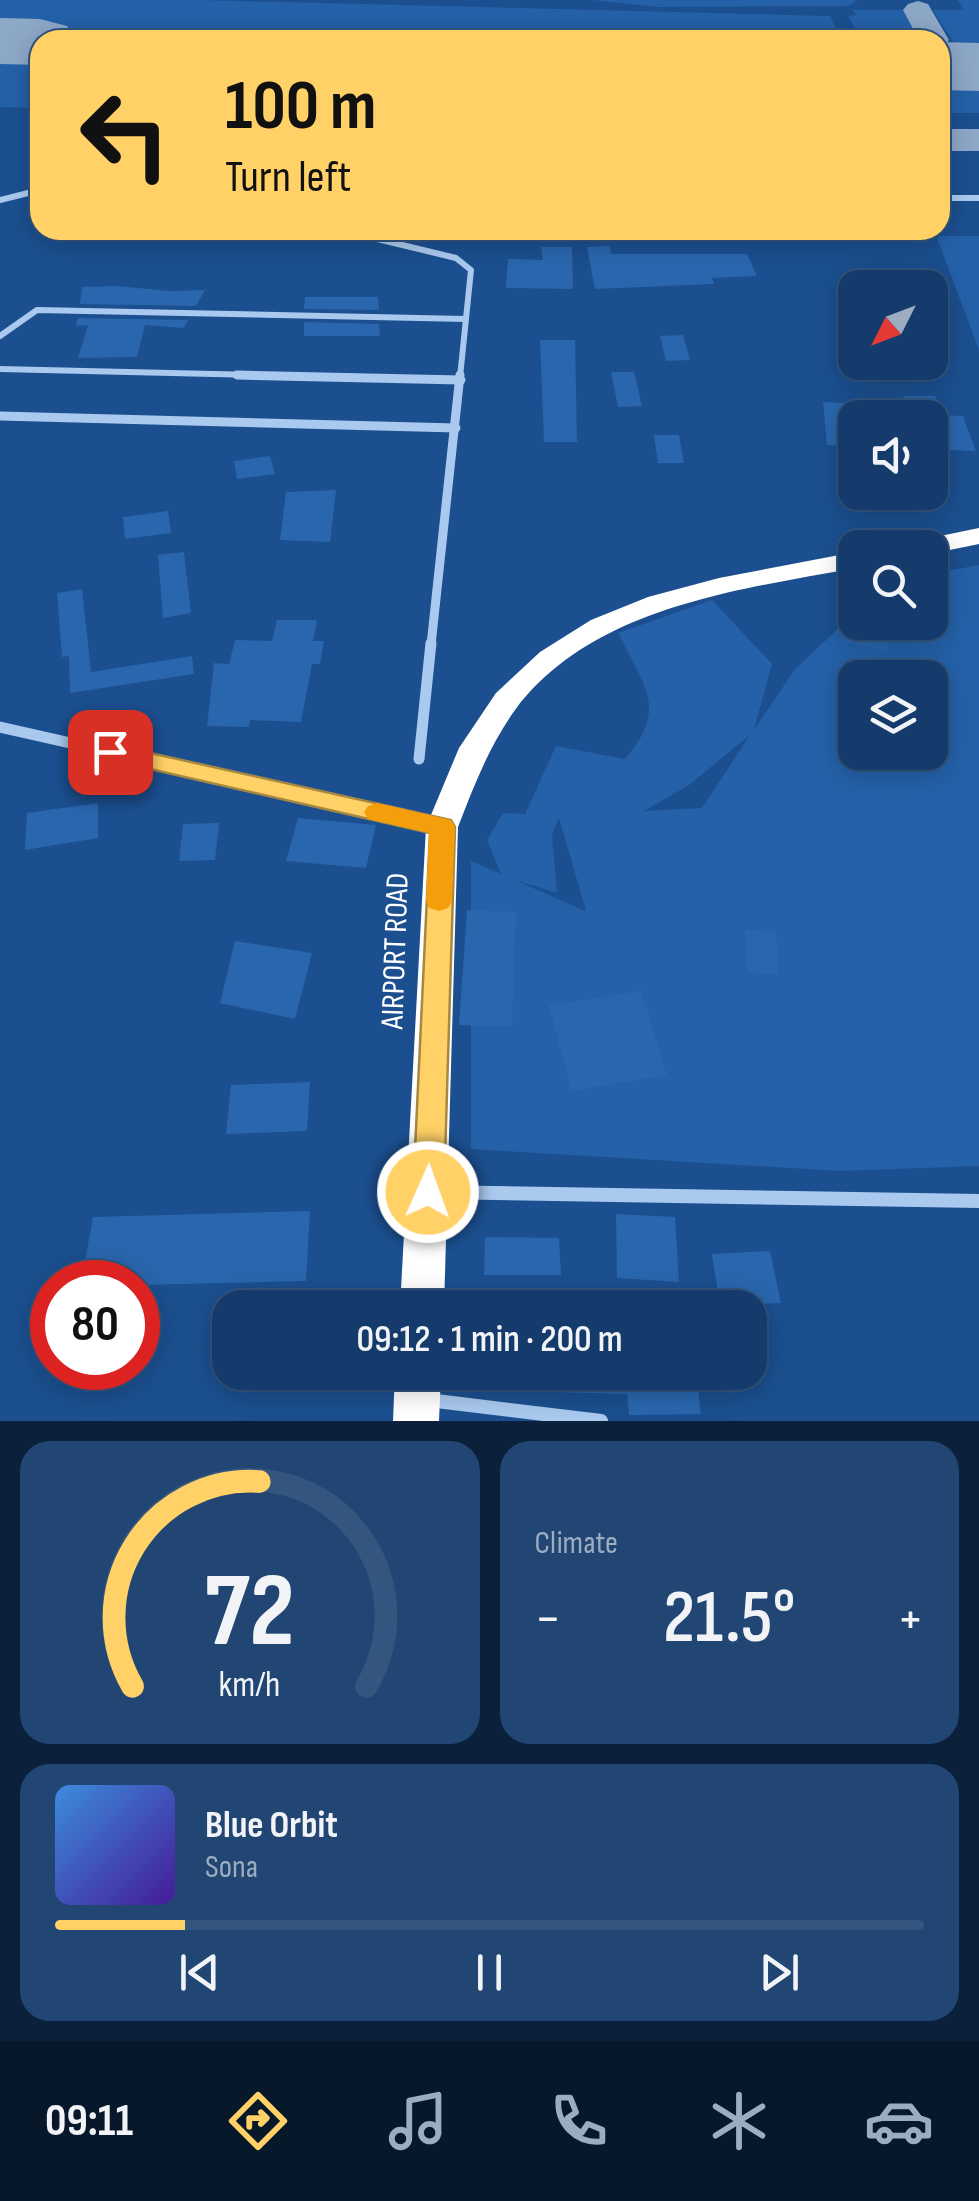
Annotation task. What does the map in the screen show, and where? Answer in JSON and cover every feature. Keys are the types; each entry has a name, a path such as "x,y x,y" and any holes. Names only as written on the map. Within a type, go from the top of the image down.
{"highway":[{"path":"948,542 979,536"},
{"name":"AIRPORT ROAD","path":"423,1290 442,827 457,782 484,728 526,676 577,639 656,603 701,589 838,563"}],"street":[{"path":"0,200 30,192"},
{"path":"950,198 979,198"},
{"path":"378,240 468,264 472,270 419,759"},
{"path":"0,336 37,310 466,320"},
{"path":"0,369 462,380"},
{"path":"0,416 456,428"},
{"path":"0,727 442,827"},
{"path":"428,1192 979,1202"},
{"path":"417,1398 601,1421"}],"shaded area":[{"path":"0,0 201,0 830,16 837,30 83,30 0,28"},
{"path":"592,0 857,0 848,6 656,7"},
{"path":"958,0 979,0 979,52 959,52 950,30 945,30 933,10 964,10"},
{"path":"852,10 906,10 916,30 856,30 848,16 857,15"},
{"path":"0,55 30,56 30,108 0,107"},
{"path":"950,80 979,81 979,113 950,113"},
{"path":"950,236 979,236 979,350 938,240 950,240"},
{"path":"979,565 979,1166 840,1171 471,1149 471,861 501,874 487,840 503,813 525,814 556,746 625,759 638,741 646,725 648,697 618,633 712,600 772,664 754,730 795,669 838,629 838,640 948,640 948,571","holes":["750,735 702,808 644,811 689,785","559,818 586,911 515,880 557,893 552,835"]}],"building":[{"path":"609,246 611,254 747,254 757,276 712,278 714,284 595,289 587,247"},
{"path":"541,247 572,247 573,289 506,288 508,259 543,260"},
{"path":"82,287 205,290 196,306 80,304"},
{"path":"305,297 378,297 379,310 304,309"},
{"path":"78,318 188,320 184,328 145,325 137,357 78,358 88,325 76,326"},
{"path":"304,322 379,324 380,336 304,336"},
{"path":"683,335 690,360 666,361 660,336"},
{"path":"540,340 575,340 577,442 544,442"},
{"path":"611,372 634,372 642,406 618,407"},
{"path":"903,396 935,396 936,400 904,400"},
{"path":"823,402 838,403 838,446 827,445"},
{"path":"948,415 963,416 976,451 948,450"},
{"path":"654,435 679,435 684,463 658,463"},
{"path":"270,456 275,474 237,479 234,461"},
{"path":"336,490 330,542 280,540 286,492"},
{"path":"168,511 171,533 125,539 123,517"},
{"path":"184,552 191,613 163,618 158,555"},
{"path":"82,589 91,672 192,656 194,674 70,693 69,656 62,657 57,593"},
{"path":"277,620 317,620 313,641 324,641 320,664 312,664 301,722 250,720 249,727 207,726 214,663 229,664 235,640 272,641"},
{"path":"847,640 890,640 887,651"},
{"path":"98,803 98,838 25,850 27,813"},
{"path":"298,818 376,825 366,868 286,861"},
{"path":"219,823 215,860 179,861 183,824"},
{"path":"467,910 516,912 512,1027 459,1025"},
{"path":"745,930 776,932 779,975 747,972"},
{"path":"235,941 312,953 295,1019 220,1003"},
{"path":"641,991 667,1075 571,1091 549,1005"},
{"path":"310,1082 307,1131 226,1134 231,1085"},
{"path":"310,1211 306,1281 160,1284 160,1260 85,1260 93,1217"},
{"path":"616,1214 675,1217 679,1282 617,1278"},
{"path":"485,1237 559,1238 561,1275 484,1275"},
{"path":"770,1251 781,1303 767,1304 767,1290 718,1290 712,1254"},
{"path":"482,1390 698,1390 701,1414 629,1415 627,1394"}],"taxiway":[{"path":"918,10 929,30"},
{"path":"950,140 979,140"}],"runway":[{"path":"0,41 30,42"},
{"path":"950,66 979,67"}],"slow traffic":[{"path":"377,812 442,827 439,901"}],"route":[{"path":"110,752 442,827 428,1192"}]}
